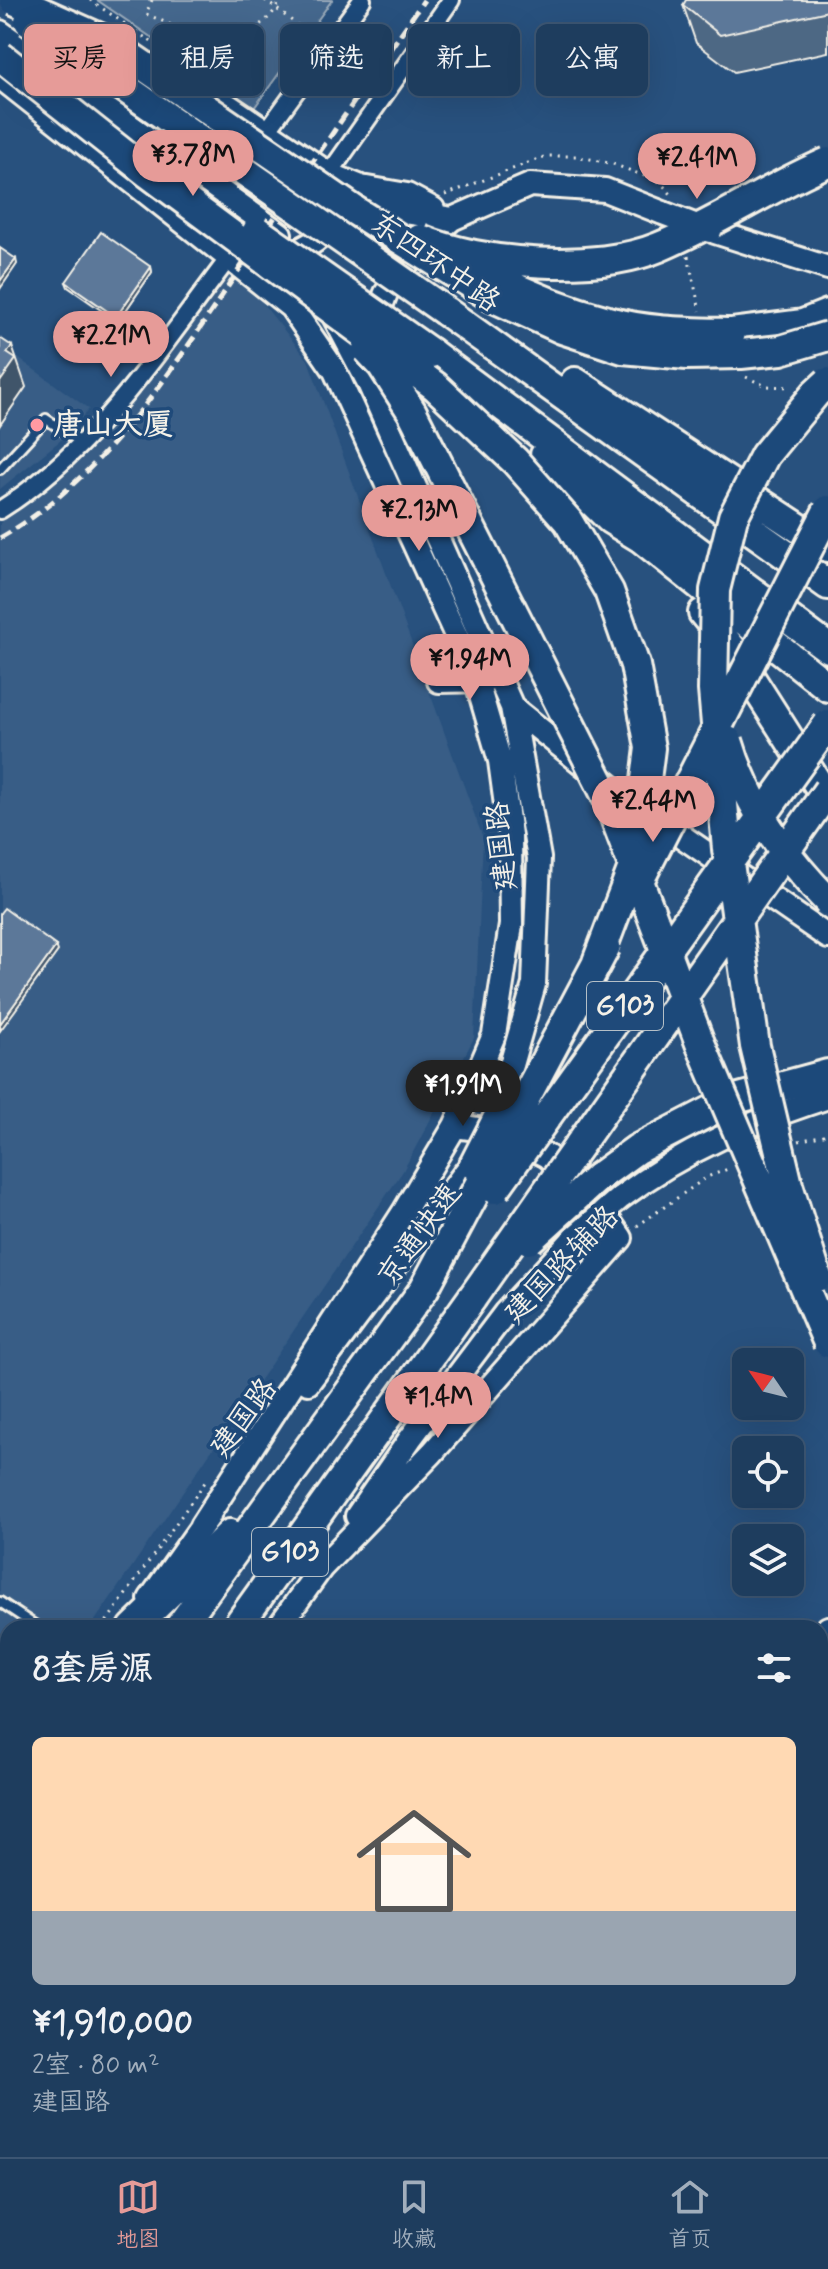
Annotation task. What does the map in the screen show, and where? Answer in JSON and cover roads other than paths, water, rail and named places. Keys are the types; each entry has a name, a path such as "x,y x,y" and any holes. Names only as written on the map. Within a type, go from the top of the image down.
{"highway":[{"path":"14,0 109,42 345,206 492,297 562,329 623,349 687,355 781,350 828,336"},
{"name":"东四环中路","path":"0,1 445,311 828,585"},
{"path":"0,54 148,173 435,386 515,461 568,521 609,591 635,665 650,748 636,859 597,962"},
{"path":"0,54 431,353 828,648"},
{"path":"445,250 545,264 601,261 657,248 828,162"},
{"path":"345,206 445,250 489,275 564,307 610,322 677,331 731,333 803,324 828,314"},
{"path":"445,311 487,325 828,547"},
{"path":"334,312 382,365 412,412 608,799 700,1043 828,1343"},
{"path":"828,382 765,455 733,517 715,590 713,690 727,849 755,1046 788,1185 828,1312"},
{"path":"475,385 610,519 641,538 828,687"},
{"path":"424,1289 597,962 828,510"},
{"path":"641,538 730,646 828,800"},
{"path":"713,690 738,774 776,843 828,901"},
{"name":"京通快速","path":"185,1620 828,724"},
{"name":"G103","path":"242,1620 828,790"},
{"path":"472,1298 553,1215 637,1149 732,1100 828,1074"},
{"path":"140,1620 282,1483"}],"street":[{"name":"东四环中路","path":"33,0 152,81"},
{"path":"266,132 362,0"},
{"path":"299,250 318,241 345,206 329,174 451,0"},
{"path":"0,32 269,225 299,250 368,381"},
{"path":"0,77 291,307 335,371 476,679 500,761 510,835 511,925 494,1035 455,1126 405,1210 201,1526"},
{"name":"东四环中路","path":"173,96 299,182 345,206 452,219"},
{"name":"东四环中路","path":"198,96 226,104 329,174 361,187 407,195 452,219"},
{"path":"157,145 185,104"},
{"name":"建国路","path":"137,1620 201,1526 470,1166 498,1111 534,984 539,858 512,707 368,381 372,328 386,293 418,248 452,219 530,185 605,190 715,232 828,268"},
{"path":"0,510 60,464 102,425 229,258"},
{"path":"439,681 500,680"},
{"path":"512,707 619,793 828,937"},
{"path":"284,1620 410,1439 505,1313 576,1236 658,1169 741,1127 828,1097"},
{"name":"建国路辅路","path":"319,1570 432,1453 621,1238 592,1196 547,1156 500,1132 455,1126"}],"lane":[{"path":"0,469 46,419 82,443"},
{"path":"0,1602 27,1620"}],"railway":[{"path":"0,538 40,512 77,481 142,409 424,0"}],"place":[{"name":"唐山大厦","path":"37,425"}]}
